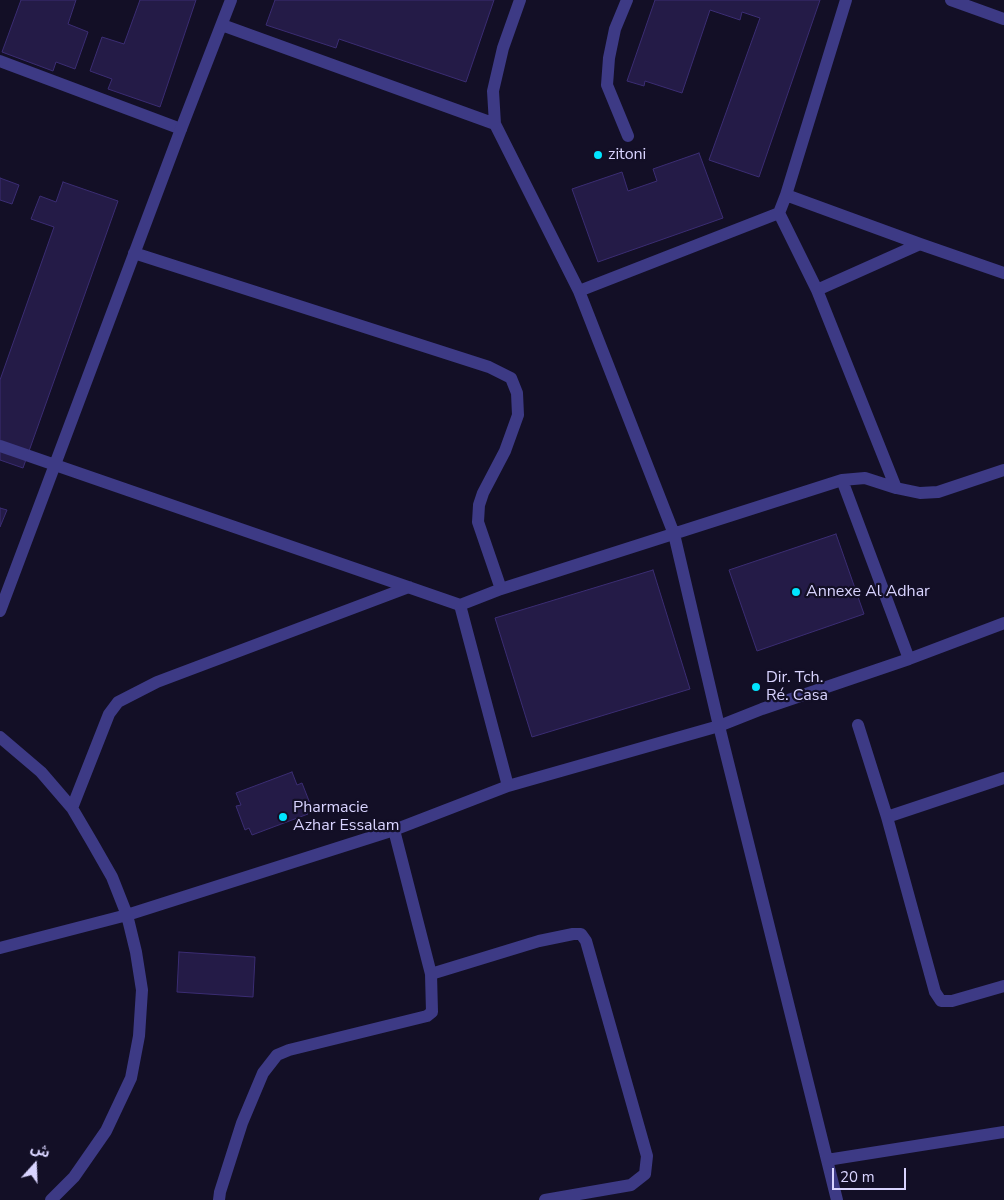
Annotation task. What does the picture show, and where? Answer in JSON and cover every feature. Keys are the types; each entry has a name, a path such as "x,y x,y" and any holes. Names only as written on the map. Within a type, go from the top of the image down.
{"street":[{"path":"0,611 231,0"},
{"path":"520,0 503,48 493,91 495,124 580,291 674,534 719,726 837,1200"},
{"path":"627,0 615,28 609,58 607,85 628,136"},
{"path":"846,0 779,213 816,290 896,488"},
{"path":"951,0 1004,19"},
{"path":"222,25 495,124"},
{"path":"0,61 181,129"},
{"path":"786,194 1004,273"},
{"path":"580,291 779,213"},
{"path":"816,290 920,244"},
{"path":"134,253 489,367 511,378 517,393 518,415 505,451 482,493 478,522 501,589"},
{"path":"0,446 460,605 501,589 842,480 865,478 920,493 938,492 1004,470"},
{"path":"842,480 909,659"},
{"path":"72,808 109,714 118,702 157,682 409,587"},
{"path":"460,605 508,786"},
{"path":"0,948 127,915 394,830 508,786 719,726 762,709 1004,625"},
{"path":"858,726 887,817 935,992 941,1001 952,1001 1004,986"},
{"path":"0,737 41,772 72,808 112,877 127,915 136,952 142,990 139,1036 131,1078 106,1131 74,1177 51,1200"},
{"path":"887,817 1004,778"},
{"path":"219,1200 242,1123 263,1073 277,1055 289,1050 427,1016 432,1012 431,974 394,830"},
{"path":"431,974 539,941 573,934 581,934 586,941 647,1156 645,1174 631,1185 545,1200"},
{"path":"826,1160 1004,1132"}],"building":[{"path":"21,0 76,0 68,24 88,32 75,69 56,62 53,71 2,52"},
{"path":"140,0 196,0 160,107 108,89 112,79 90,71 102,37 124,44"},
{"path":"275,0 494,0 466,82 339,39 336,48 266,25"},
{"path":"655,0 820,0 759,177 709,160 760,18 742,12 740,20 710,10 682,93 645,81 644,86 627,81"},
{"path":"699,153 723,218 598,262 572,189 622,172 628,191 657,181 653,169"},
{"path":"0,178 19,185 12,204 0,200"},
{"path":"63,182 118,201 23,468 0,460 0,380 54,227 31,219 40,196 56,202"},
{"path":"0,508 7,510 0,527"},
{"name":"Annexe Al Adhar","path":"836,534 864,614 757,651 729,570"},
{"path":"653,570 690,689 532,737 495,618"},
{"path":"292,772 297,785 302,783 311,806 305,808 308,814 252,835 249,828 245,830 236,806 241,805 236,793"},
{"path":"179,952 255,957 253,997 177,992"}],"place":[{"name":"zitoni","path":"598,155"},
{"name":"Annexe Al Adhar","path":"796,592"},
{"name":"Dir. Tch. Ré. Casa","path":"756,687"},
{"name":"Pharmacie Azhar Essalam","path":"283,817"}]}
